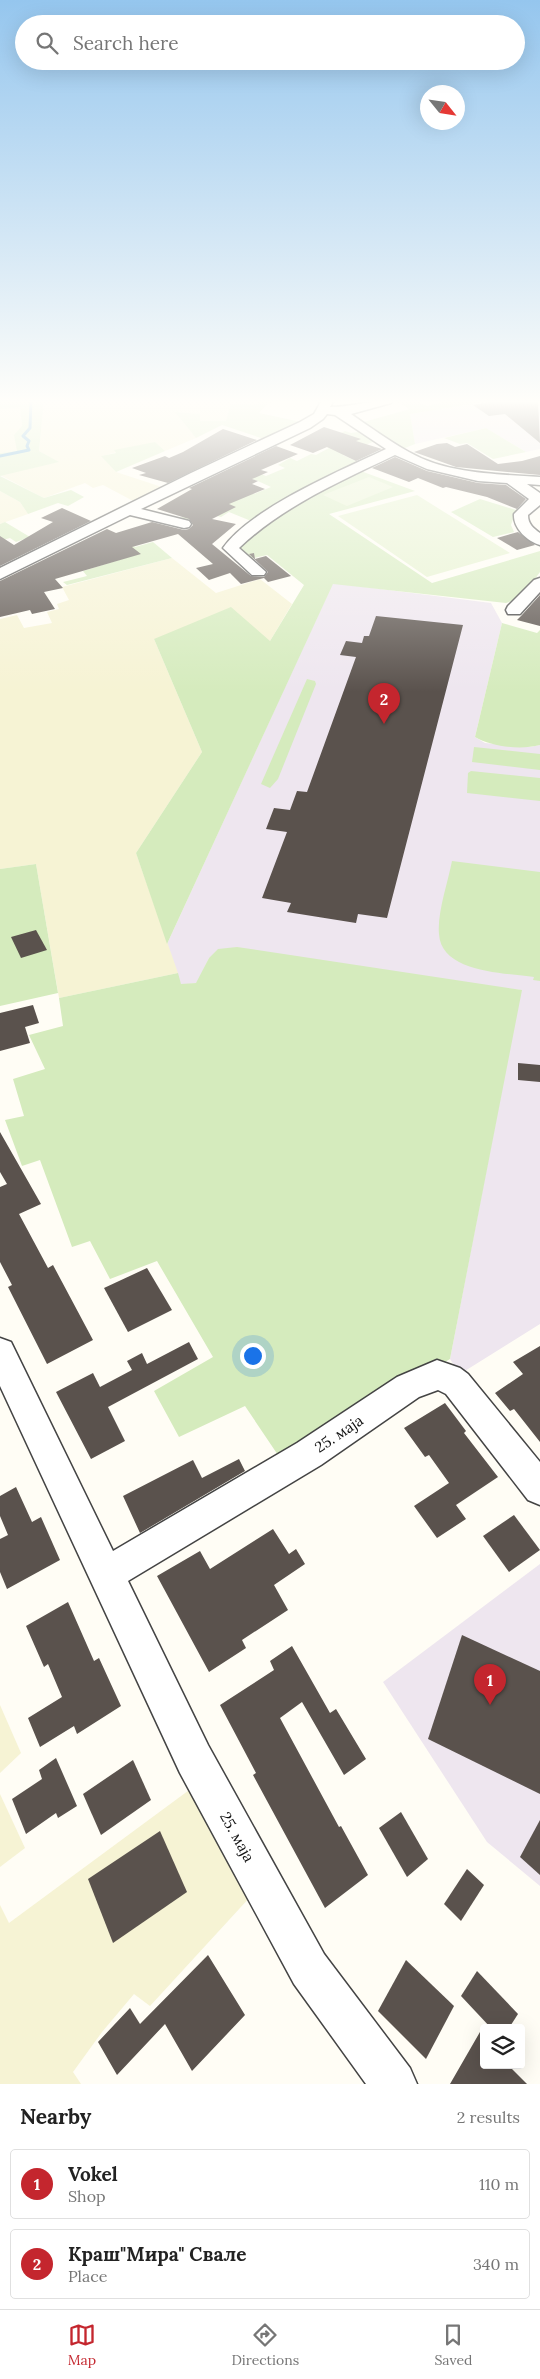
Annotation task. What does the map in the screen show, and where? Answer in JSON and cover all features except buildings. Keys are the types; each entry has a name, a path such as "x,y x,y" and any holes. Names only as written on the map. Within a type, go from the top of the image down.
{"street":[{"path":"0,574 155,497"},
{"path":"258,572 232,548 246,532 304,497"},
{"path":"536,497 536,501 521,514 520,520 522,526 540,540"},
{"path":"128,510 184,524"},
{"path":"514,610 540,583"},
{"name":"25. маја","path":"0,1352 194,1759 309,1968 394,2084"},
{"name":"25. маја","path":"107,1574 310,1454 408,1387 437,1375 449,1378 457,1384 540,1488"}],"shaded area":[{"path":"0,497 11,497 20,502 28,514 0,524"},
{"path":"126,497 148,497 137,503"},
{"path":"172,558 216,593 260,579 292,604 270,641 154,639 202,752 136,853 178,973 59,998 36,864 0,869 0,619 17,615 24,628 52,623 47,612 59,609 57,604 69,600 62,587"},
{"path":"333,583 491,603 502,623 475,737 485,743 530,747 540,745 540,1324 460,1374 450,1359 521,990 209,958 197,983 181,985 167,944"},
{"path":"540,1564 540,1886 487,1842 383,1682"},
{"path":"0,1705 21,1753 0,1773"},
{"path":"196,1785 251,1896 150,2006 134,1994 102,2032 73,2072 81,2084 0,2084 0,1905 9,1923"},
{"path":"0,1794 25,1848 0,1867"}],"green space":[{"path":"11,497 84,497 68,506 58,503 28,514 20,502"},
{"path":"225,497 302,497 256,523 229,512 221,517 201,512 187,522 178,520 196,508"},
{"path":"308,497 392,497 329,514 432,583 540,551 540,572 521,598 506,603 333,584 167,944 136,853 202,752 154,639 231,607 270,641 304,585 267,555 246,560 236,549 276,515"},
{"path":"328,497 368,497 347,506"},
{"path":"409,497 421,497 510,553 427,577 338,516"},
{"path":"480,499 516,510 511,525 514,532 493,537 451,512"},
{"path":"5,522 30,537 16,542 10,538 0,541 0,524"},
{"path":"126,539 135,547 153,542 172,558 67,585 63,582 87,576 83,571 119,560"},
{"path":"502,623 537,633 540,630 540,745 532,747 507,747 475,737"},
{"path":"307,679 315,681 316,684 278,779 270,788 261,784"},
{"path":"474,747 540,754 540,770 472,762"},
{"path":"471,771 540,778 540,801 467,793 468,773"},
{"path":"452,861 540,872 540,981 533,980 534,977 477,969 451,957 443,947 439,926 443,898"},
{"path":"36,864 58,993 0,1006 0,869"},
{"path":"237,947 522,990 450,1359 282,1461 245,1406 179,1437 154,1391 213,1357 157,1261 110,1279 90,1241 72,1247 40,1160 22,1166 5,1120 24,1116 13,1079 45,1069 29,1035 63,1026 59,998 178,973 181,984 196,983 209,958 218,949"}],"place":[{"name":"Краш\"Мира\" Свале","path":"384,724"},
{"name":"Vokel","path":"490,1705"}]}
